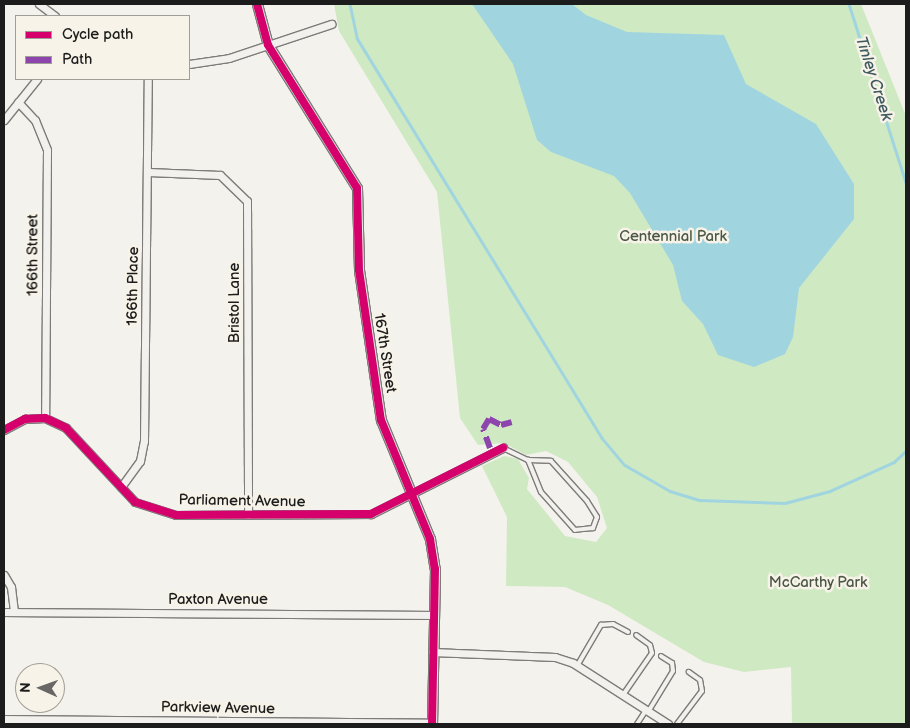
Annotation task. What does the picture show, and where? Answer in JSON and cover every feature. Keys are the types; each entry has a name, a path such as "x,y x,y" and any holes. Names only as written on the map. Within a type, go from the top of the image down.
{"street":[{"path":"39,4 54,15"},
{"name":"167th Street","path":"258,4 268,45 357,188 360,278 381,420 430,539 433,615 432,724"},
{"path":"190,64 229,58 331,24"},
{"path":"4,120 36,80"},
{"name":"166th Place","path":"121,487 137,468 144,441 148,80"},
{"name":"166th Street","path":"18,102 35,120 47,150 45,418"},
{"name":"Bristol Lane","path":"148,172 220,175 247,201 248,516"},
{"path":"4,430 25,419 45,418"},
{"name":"Parliament Avenue","path":"45,418 66,428 135,502 157,512 248,516 371,514 503,448"},
{"path":"4,575 14,612"},
{"name":"Paxton Avenue","path":"4,612 433,615"},
{"path":"432,652 535,654 577,666 668,724"},
{"name":"Parkview Avenue","path":"4,720 432,724"}],"lane":[{"path":"503,448 528,460 551,461 587,501 597,517 593,528 575,530 541,492 528,460"},
{"path":"577,666 601,625 613,624 628,632"},
{"path":"623,695 652,653 650,645 636,635"},
{"path":"637,724 674,671 672,663 661,656"},
{"path":"677,724 702,691 700,680 689,672"}],"green space":[{"name":"Centennial Park","path":"334,4 861,4 906,116 906,724 792,724 791,667 744,672 704,662 608,605 565,587 506,586 507,517 482,466 504,456 518,459 529,478 527,489 565,536 596,542 607,528 597,497 568,462 546,451 526,455 504,443 478,445 460,418 437,192 339,31"}],"water":[{"path":"472,4 572,4 586,15 627,32 724,35 746,84 816,124 854,184 854,219 799,288 793,337 785,354 754,367 718,355 703,324 682,301 673,265 630,193 614,176 551,152 537,140 513,64"}],"waterway":[{"path":"350,4 357,38 602,438 625,465 670,491 700,500 785,503 830,491 894,462 906,451"},
{"name":"Tinley Creek","path":"849,4 906,183"}],"marked path":[{"path":"490,448 483,429 489,419 501,425 512,422"}],"cycle path":[{"path":"257,4 268,45 357,188 359,270 381,420 430,539 435,569 432,724"},
{"path":"4,430 25,419 45,418 66,428 135,502 176,515 371,514 503,448"}],"park label":[{"name":"McCarthy Park","path":"818,583"}]}
